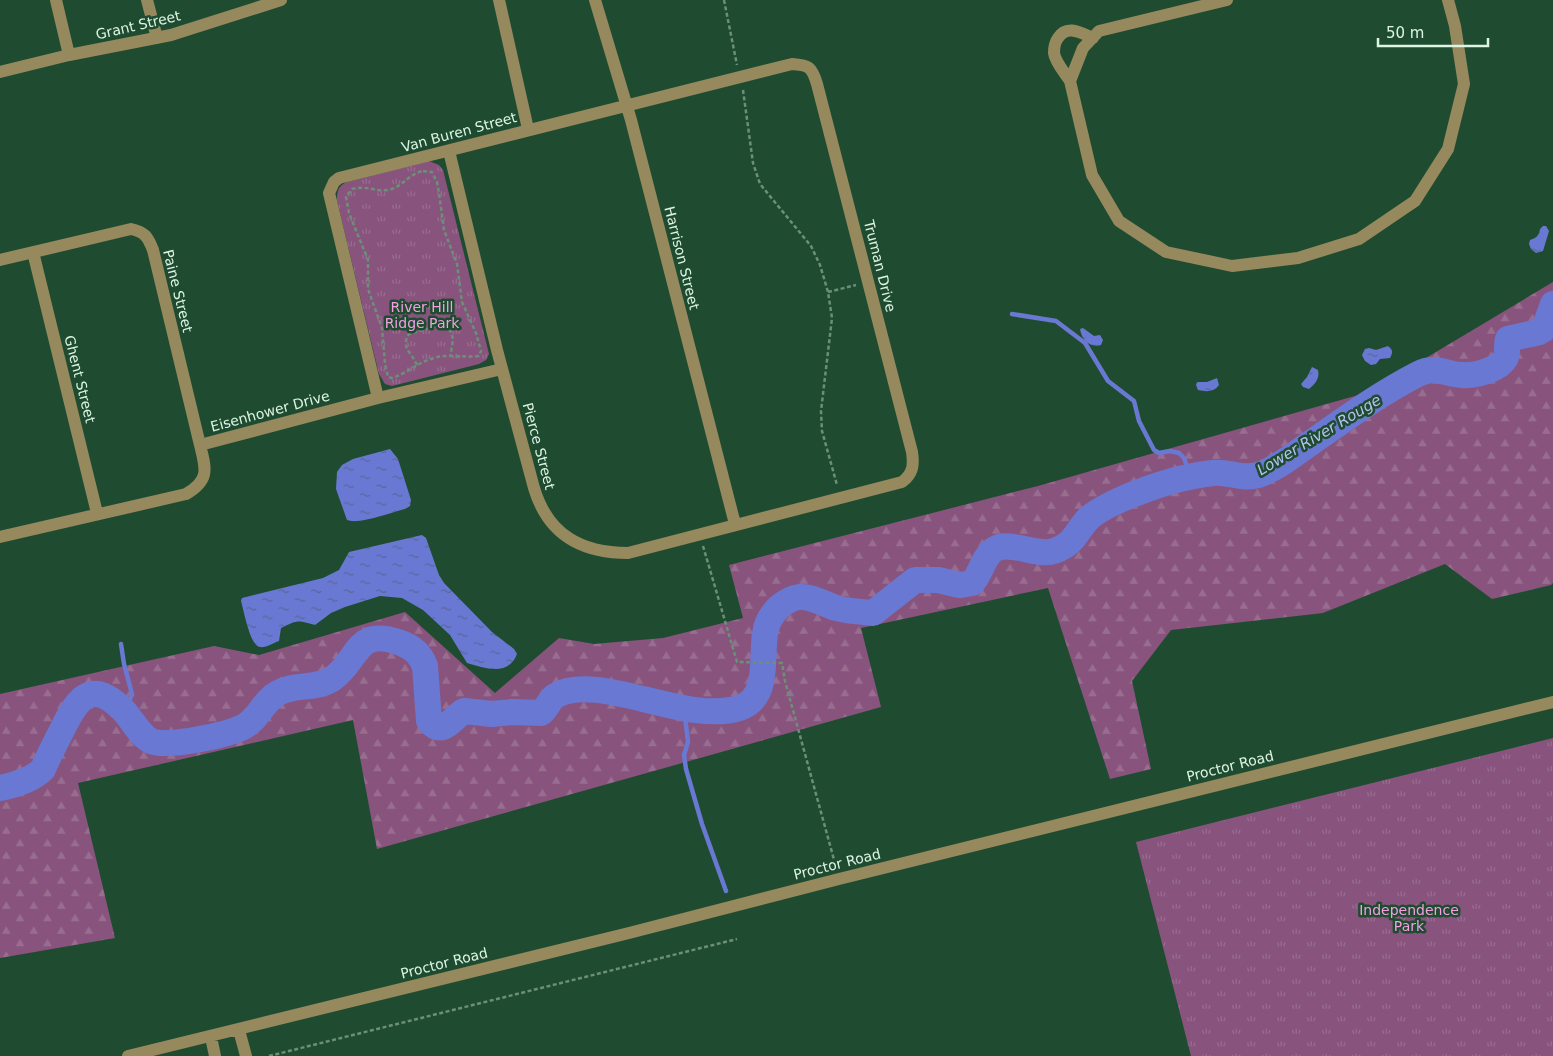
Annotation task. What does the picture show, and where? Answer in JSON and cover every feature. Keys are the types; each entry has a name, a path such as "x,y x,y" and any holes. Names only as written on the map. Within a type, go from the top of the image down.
{"street":[{"path":"56,0 69,55"},
{"path":"147,0 157,38"},
{"name":"Grant Street","path":"0,72 69,55 157,38 281,0"},
{"path":"500,0 528,129"},
{"name":"Harrison Street","path":"595,0 627,105 735,524"},
{"path":"1070,81 1082,48 1099,31 1227,0"},
{"path":"1093,38 1072,30 1065,31 1058,37 1055,43 1054,54 1070,81 1092,175 1119,221 1166,252 1232,266 1298,258 1360,239 1415,201 1448,149 1464,84 1455,26 1448,0"},
{"name":"Van Buren Street","path":"378,398 329,193 334,182 339,178 792,64 809,67"},
{"name":"Truman Drive","path":"809,67 817,84 910,443 914,467 910,474"},
{"name":"Pierce Street","path":"449,151 502,369 536,497 548,518 563,535 593,550 628,553 902,482 910,474"},
{"name":"Paine Street","path":"0,260 131,229 141,231 149,239 200,445"},
{"name":"Ghent Street","path":"33,252 97,513"},
{"name":"Eisenhower Drive","path":"0,537 97,513 186,494 198,487 204,476 204,461 200,445 378,398 502,369"},
{"name":"Proctor Road","path":"128,1056 239,1030 839,878 1553,702"},
{"path":"239,1030 246,1056"},
{"path":"211,1036 215,1056"}],"path":[{"path":"724,0 735,60 744,92 752,163 760,184 811,246 820,265 828,292 832,318 821,411 822,432 841,498"},
{"path":"416,172 432,172 440,193 444,230 457,264 462,302 476,333 481,351 479,356 431,358 417,365 400,376 388,377 382,328 368,289 368,260 346,204 346,197 352,189 362,186 378,190 388,190 402,184 416,172"},
{"path":"828,292 859,284"},
{"path":"417,365 406,347 406,337 409,334 443,324 449,328 453,337 450,356"},
{"path":"700,534 736,662 782,663 785,681 839,878"},
{"path":"269,1056 738,939"}],"green space":[{"name":"River Hill Ridge Park","path":"429,161 439,165 443,170 489,354 486,360 479,364 392,386 385,384 379,374 337,201 337,194 340,187 347,182"},
{"path":"1553,282 1553,583 1492,599 1445,564 1323,613 1171,630 1132,681 1151,769 1110,779 1048,588 861,628 881,707 377,849 353,720 78,783 115,938 0,958 0,694 214,646 259,655 405,612 495,693 559,638 594,644 663,638 743,618 729,565 1038,486 1369,392"},
{"name":"Independence Park","path":"1553,738 1553,1056 1191,1056 1136,842"}],"water":[{"path":"1543,226 1546,226 1549,231 1543,251 1536,253 1531,249 1530,240 1537,236"},
{"path":"1083,328 1094,336 1100,335 1103,340 1101,345 1093,345 1084,340 1080,329"},
{"path":"1388,346 1392,351 1390,358 1380,359 1376,364 1371,365 1365,361 1362,355 1365,349 1376,350"},
{"path":"1312,367 1318,370 1318,379 1309,389 1301,384"},
{"path":"1217,378 1219,385 1215,389 1207,391 1198,390 1197,382 1207,382"},
{"path":"390,449 398,459 411,500 410,506 367,520 347,520 336,489 337,472 342,465 353,459"},
{"path":"422,535 426,538 439,575 444,583 492,632 514,649 517,654 508,666 495,669 467,663 450,635 423,610 402,598 380,596 331,613 315,625 301,622 291,623 281,628 279,641 265,647 256,645 253,641 241,601 242,598 323,578 339,570 349,552"}],"waterway":[{"name":"Lower River Rouge","path":"0,788 23,781 43,769 74,708 87,696 94,694 103,695 112,701 123,710 143,735 151,741 170,743 197,740 224,734 243,727 278,693 291,688 319,684 332,679 348,663 359,648 366,642 374,639 386,639 401,643 419,655 425,666 429,721 434,726 439,727 448,725 464,711 492,714 512,712 541,713 555,696 573,690 618,693 694,710 718,711 739,708 749,703 756,696 762,676 767,627 776,610 789,600 804,597 836,608 873,613 915,580 938,580 960,585 972,583 985,560 995,549 1008,546 1047,552 1061,548 1071,541 1096,512 1144,490 1178,479 1202,474 1219,473 1246,477 1258,475 1272,469 1377,398 1424,371 1435,370 1467,375 1493,369 1503,362 1506,357 1508,339 1539,332 1544,329 1553,304"},
{"path":"1012,314 1056,321 1085,343 1108,381 1134,401 1139,421 1154,450 1159,453 1170,451 1179,453 1184,458 1191,477"},
{"path":"121,644 132,694 125,712"},
{"path":"684,708 688,742 684,755 686,769 702,824 726,891"}]}
